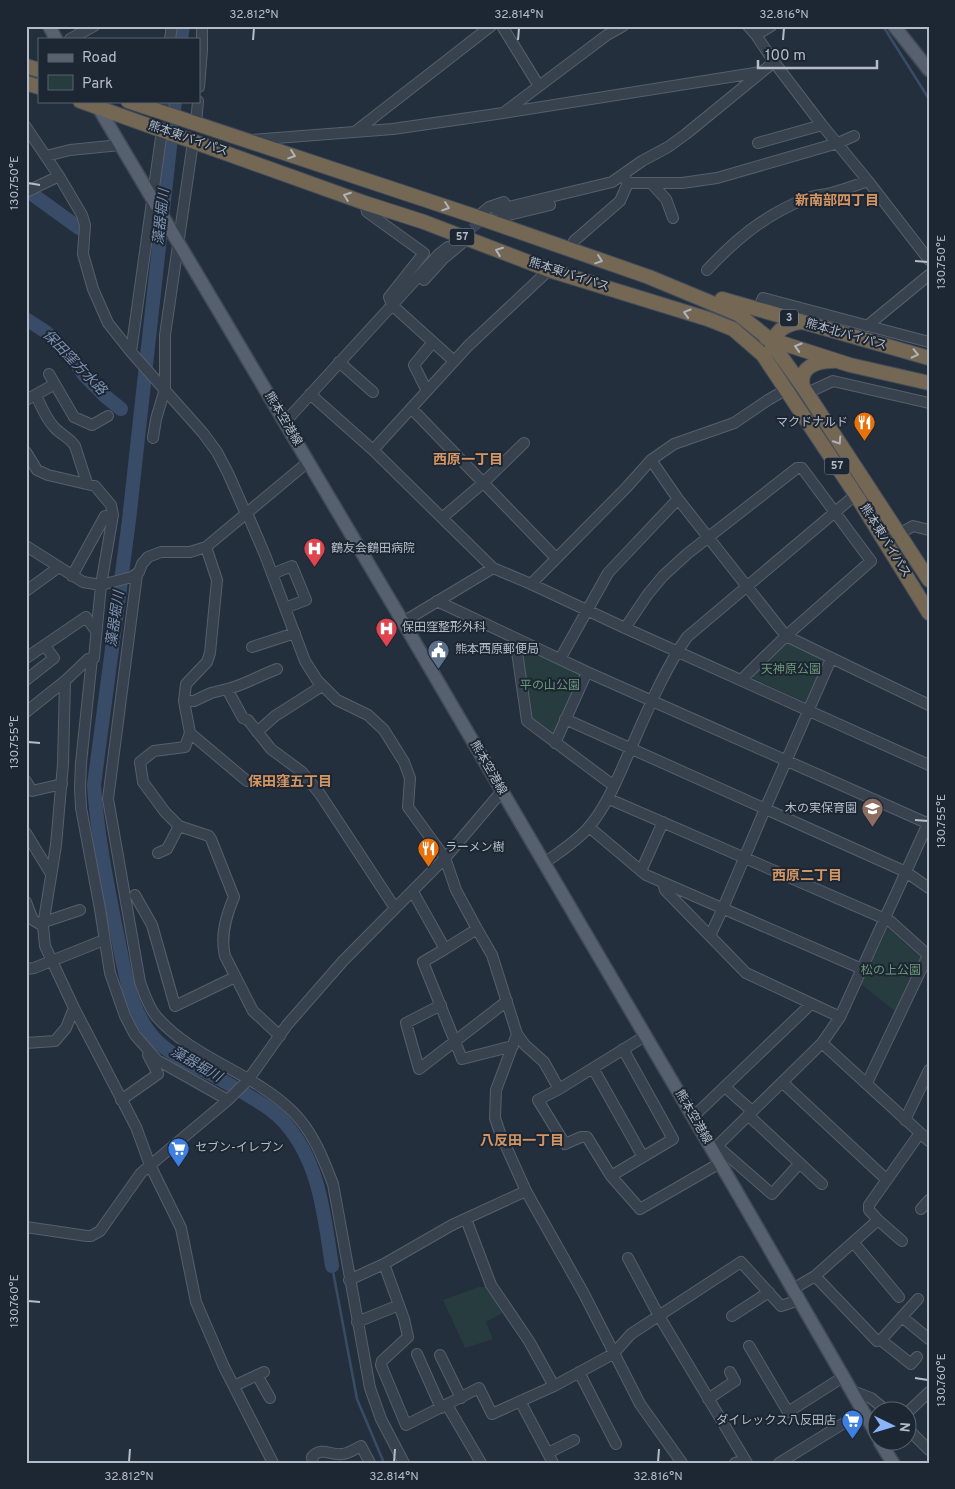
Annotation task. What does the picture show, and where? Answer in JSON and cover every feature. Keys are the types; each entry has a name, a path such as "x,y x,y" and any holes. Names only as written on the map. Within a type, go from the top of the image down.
{"highway":[{"path":"26,66 38,70"},
{"path":"26,83 38,87"},
{"name":"熊本東バイパス","path":"134,102 164,107 196,123 477,217 496,217 571,250 649,278 738,314 771,341 929,580"},
{"name":"熊本東バイパス","path":"96,104 193,142 424,222 549,270 733,328 764,355 856,495 929,613"},
{"name":"熊本北バイパス","path":"649,278 929,358"},
{"path":"776,373 772,359 771,341 785,326 800,322"},
{"name":"熊本北バイパス","path":"733,328 841,362 929,383"},
{"path":"805,390 801,381 810,366 816,363 841,362"}],"main road":[{"path":"49,26 55,38"},
{"path":"894,26 929,70"},
{"name":"熊本空港線","path":"96,104 693,1117 715,1148 720,1163 868,1421"},
{"path":"886,1452 893,1463"}],"street":[{"path":"72,38 94,26"},
{"path":"200,75 202,26"},
{"path":"356,131 491,26"},
{"path":"502,26 539,86"},
{"path":"503,113 607,35 623,26"},
{"path":"748,26 822,126 868,180 929,260"},
{"path":"756,35 771,26"},
{"path":"571,250 574,241 620,200 625,179 642,160 668,147 686,134 774,62"},
{"path":"250,140 394,129 761,72"},
{"path":"196,123 198,102"},
{"path":"758,143 822,126"},
{"path":"26,127 59,176 83,220 85,225 83,254 93,289 108,322 203,432 217,452 228,473 272,574 305,661 322,686 337,700 368,715 384,730 404,762 410,778 408,807 445,858 456,890 492,955 517,1034 525,1045 544,1062 559,1089"},
{"path":"134,354 162,130"},
{"path":"496,217 587,195 594,187 625,179 651,183 682,183 717,178 838,143 854,136"},
{"path":"153,438 162,385 165,335 176,240 193,142"},
{"path":"46,156 70,150 120,145"},
{"path":"28,191 59,176"},
{"path":"707,270 748,230 766,219 807,198 832,193 868,180"},
{"path":"651,183 666,199 673,218"},
{"path":"477,217 489,207 505,201 586,184 594,187"},
{"path":"365,203 367,212 424,253 390,297 394,307 454,361"},
{"path":"285,422 339,362 394,307 467,239"},
{"path":"394,307 448,247"},
{"path":"373,450 454,361 549,270"},
{"path":"867,326 929,275"},
{"path":"758,309 763,298 929,342"},
{"path":"427,391 414,365 433,342"},
{"path":"339,362 373,392"},
{"path":"49,374 74,417 92,425 108,416"},
{"path":"805,390 833,381 929,403"},
{"path":"55,384 31,398 50,423 62,435 73,442 87,483"},
{"path":"531,584 626,488 651,460 674,444 734,423 787,389"},
{"path":"310,394 373,450 493,568 929,766"},
{"path":"411,408 556,558"},
{"path":"442,518 483,483 524,443"},
{"path":"26,452 37,470 48,475 95,486 110,505 113,515 96,631 94,658 92,658 81,763 81,808 110,973 125,1016 135,1035 157,1060 228,1100"},
{"path":"651,460 678,499 786,636 929,705"},
{"path":"308,462 206,547 190,552 161,552 148,557 142,564 135,576 108,799 140,982 145,998 155,1015 168,1028 198,1050 275,1096 293,1112 310,1133 322,1156 333,1184 370,1388 381,1419 404,1463"},
{"path":"625,628 663,576 708,537 797,468 802,468 871,561 786,636 741,680"},
{"path":"543,864 571,844 589,827 609,799 653,701 677,652 687,637 835,513 866,484"},
{"path":"560,659 586,609 608,573 678,499"},
{"path":"72,576 105,516"},
{"path":"899,534 913,526 929,530"},
{"path":"26,546 83,582 104,584 135,576"},
{"path":"206,547 218,580 210,653 207,662 186,684 184,701 190,733 185,746 154,751 140,762 143,782 165,812 179,826 208,836 211,839 234,897 227,913 223,946 225,956 253,1011 280,1036"},
{"path":"26,559 36,552"},
{"path":"272,574 292,566 306,600 285,608"},
{"path":"26,592 59,567"},
{"path":"403,622 493,568"},
{"path":"437,601 587,672 928,823 840,1017 822,1043 715,1148 772,1194 800,1163"},
{"path":"26,658 86,617 96,631"},
{"path":"252,647 294,633"},
{"path":"515,638 526,717 530,724 614,786"},
{"path":"26,680 54,658 44,646"},
{"path":"26,712 65,681 88,659 92,658"},
{"path":"710,936 831,659"},
{"path":"184,701 194,701 211,693 242,686 260,675 278,669"},
{"path":"555,742 587,672"},
{"path":"65,681 62,784 56,844 43,924 45,946 74,1008 136,1127 150,1165 181,1228 196,1302 234,1386 273,1463"},
{"path":"257,732 275,716 322,686"},
{"path":"227,689 243,718 248,720 271,749 302,772 320,794 395,908"},
{"path":"565,719 906,872 929,888"},
{"path":"190,733 247,781"},
{"path":"26,781 32,790 62,784"},
{"path":"26,1227 87,1236 96,1234 142,1173 228,1100 248,1080 287,1025 343,961 445,858 502,791"},
{"path":"609,799 896,925 928,955 867,1083"},
{"path":"641,871 663,822"},
{"path":"158,852 167,849 179,826"},
{"path":"589,827 641,871 663,883 862,969"},
{"path":"26,833 51,874"},
{"path":"663,883 665,890 746,973 840,1017"},
{"path":"413,892 445,949"},
{"path":"135,895 152,925 175,1006 235,977"},
{"path":"26,902 33,920 43,924 80,910"},
{"path":"477,929 423,962 462,1059 513,1046"},
{"path":"26,969 34,968 99,942"},
{"path":"441,1005 406,1023 419,1069 507,1001"},
{"path":"693,1117 811,1004"},
{"path":"26,1043 55,1041 66,1028 74,1008"},
{"path":"517,1034 496,1090 495,1118 526,1192 584,1294 640,1404 682,1463"},
{"path":"645,1036 538,1100 565,1144 581,1137 587,1137 611,1176 640,1209 720,1163"},
{"path":"121,1100 158,1074 141,1041"},
{"path":"822,1043 929,1141"},
{"path":"611,1176 673,1139 623,1050"},
{"path":"593,1068 644,1157"},
{"path":"905,1120 929,1070"},
{"path":"782,1082 887,1180"},
{"path":"725,1086 822,1184"},
{"path":"902,1241 878,1220 869,1210 869,1205 920,1133"},
{"path":"349,1280 384,1264 466,1219 526,1192"},
{"path":"921,1209 929,1200"},
{"path":"466,1219 491,1285 529,1341 554,1386"},
{"path":"384,1264 408,1337 382,1361 381,1365 406,1425 479,1388 492,1414 554,1386 613,1354 631,1334 741,1262 782,1306 878,1220"},
{"path":"853,1242 899,1297"},
{"path":"628,1258 742,1462"},
{"path":"815,1276 874,1339 877,1341 881,1340 911,1364 917,1357"},
{"path":"732,1316 769,1292"},
{"path":"881,1340 918,1299"},
{"path":"357,1322 399,1305"},
{"path":"902,1317 929,1339"},
{"path":"749,1346 788,1412 843,1377"},
{"path":"417,1354 444,1406 481,1463"},
{"path":"440,1355 461,1398"},
{"path":"579,1372 616,1444"},
{"path":"708,1399 735,1381 730,1372"},
{"path":"234,1386 261,1373 270,1398"},
{"path":"850,1390 871,1398 876,1402"},
{"path":"918,1402 929,1392"},
{"path":"520,1401 551,1458 574,1440"},
{"path":"779,1463 862,1412"},
{"path":"918,1439 929,1450"},
{"path":"313,1463 312,1457 325,1450 343,1454 361,1446 370,1463"}],"green space":[{"name":"天神原公園","path":"787,642 826,660 807,703 750,677"},
{"name":"平の山公園","path":"520,645 582,673 555,736 530,720"},
{"name":"松の上公園","path":"887,929 920,957 896,1012 861,984"},
{"path":"479,1287 487,1287 504,1312 486,1322 493,1339 465,1348 443,1300"}],"waterway":[{"name":"藻器堀川","path":"181,38 183,26"},
{"path":"883,26 929,99"},
{"name":"藻器堀川","path":"175,102 129,520 94,785 95,803 105,872 124,970 139,1016 147,1029 165,1048 183,1060 232,1086"},
{"path":"32,194 79,228"},
{"name":"保田窪方水路","path":"26,319 46,332 71,356 84,375 121,409"},
{"name":"藻器堀川","path":"244,1093 266,1106 281,1118 297,1139 306,1155 319,1190 332,1266"},
{"name":"藻器堀川","path":"332,1266 357,1399 384,1463"}],"tunnel":[{"path":"448,247 496,210"}],"place":[{"name":"マクドナルド","path":"864,442"},
{"name":"鶴友会鶴田病院","path":"315,568"},
{"name":"保田窪整形外科","path":"386,647"},
{"name":"熊本西原郵便局","path":"439,669"},
{"name":"木の実保育園","path":"873,828"},
{"name":"ラーメン樹","path":"429,867"},
{"name":"セブン-イレブン","path":"179,1167"},
{"name":"ダイレックス八反田店","path":"852,1440"}],"district":[{"name":"新南部四丁目","path":"837,201"},
{"name":"西原一丁目","path":"468,460"},
{"name":"保田窪五丁目","path":"290,782"},
{"name":"西原二丁目","path":"807,876"},
{"name":"八反田一丁目","path":"522,1141"}]}
